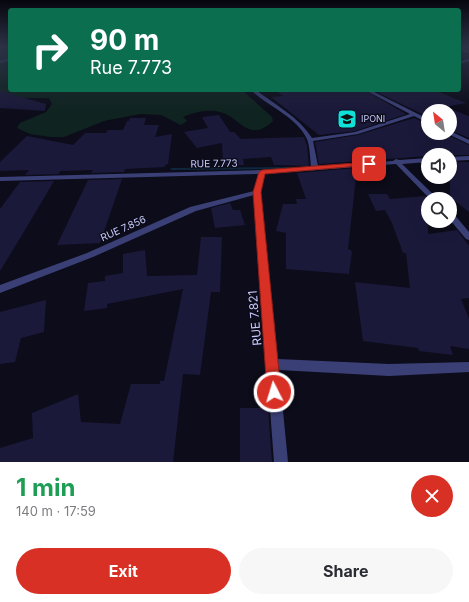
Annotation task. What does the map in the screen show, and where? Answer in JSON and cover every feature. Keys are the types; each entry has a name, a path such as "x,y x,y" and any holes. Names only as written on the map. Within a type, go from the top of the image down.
{"street":[{"path":"256,92 298,122 306,131 310,140 315,169"},
{"path":"372,92 421,118"},
{"path":"310,140 356,133 414,114"},
{"path":"457,136 469,142"},
{"path":"457,159 469,158"},
{"name":"RUE 7.773","path":"0,179 262,172 421,160"},
{"path":"396,161 427,192"},
{"name":"RUE 7.821","path":"262,172 257,192 281,462"},
{"name":"RUE 7.856","path":"0,289 90,255 193,209 257,192"},
{"path":"457,223 469,237"},
{"path":"272,364 389,370 469,366"}],"green space":[{"path":"0,69 8,69 8,92 244,92 272,117 273,121 265,127 257,130 251,130 227,115 216,111 197,112 187,115 183,117 187,121 181,125 161,115 140,114 104,121 64,137 51,137 30,134 17,128 20,123 46,112 52,104 49,98 29,98 0,104"}],"building":[{"path":"0,91 46,104 45,111 0,108"},
{"path":"278,92 368,92 406,114 355,131 319,135 271,97 283,96"},
{"path":"377,92 439,92 466,103 457,105 421,104 421,114"},
{"path":"457,112 469,116 469,138 457,133"},
{"path":"219,115 230,132 234,132 241,139 304,137 307,146 309,166 274,165 271,157 243,159 244,165 223,165 222,143 197,148 184,132 208,128 202,117"},
{"path":"130,118 146,118 144,125 159,125 155,137 172,134 168,164 165,165 165,167 125,169 124,172 91,173 93,170 60,171 59,174 25,175 29,170 0,171 0,162 27,136 73,145 85,133 106,133 108,130 123,130"},
{"path":"414,118 421,121 421,140 457,140 469,145 469,155 457,155 457,148 421,148 421,157 319,164 315,142 358,135"},
{"path":"457,162 469,162 469,212 457,203 457,192 450,192 450,184 457,184"},
{"path":"357,168 348,249 352,251 349,274 286,269 286,233 276,231 283,204 297,204 296,199 306,199 297,173"},
{"path":"122,179 100,243 57,245 88,180"},
{"path":"54,181 0,271 0,209 20,182"},
{"path":"368,194 387,194 390,199 421,196 421,228 428,228 428,234 457,230 469,246 469,298 461,299 469,319 469,349 450,346 453,355 419,351 418,348 363,341 355,282 410,288 406,253 403,253 392,223 385,210 376,211"},
{"path":"230,203 233,210 240,210 245,225 215,228 211,208"},
{"path":"201,237 222,237 220,292 211,292 200,375 183,374 173,462 0,462 0,448 33,438 32,413 78,394 81,422 120,424 131,384 160,384 160,381 164,381 183,289 107,304 107,308 84,311 88,283 105,281 105,276 123,273 123,254 145,250 147,276 197,275"},
{"path":"46,300 44,332 21,338 15,362 0,364 0,312"},
{"path":"240,408 268,408 272,462 240,462"}],"waterway":[{"path":"350,170 377,167"},
{"path":"172,169 288,168"}],"place":[{"name":"IPONI","path":"347,119"}],"route":[{"path":"274,392 257,192 262,172 369,164"}]}
